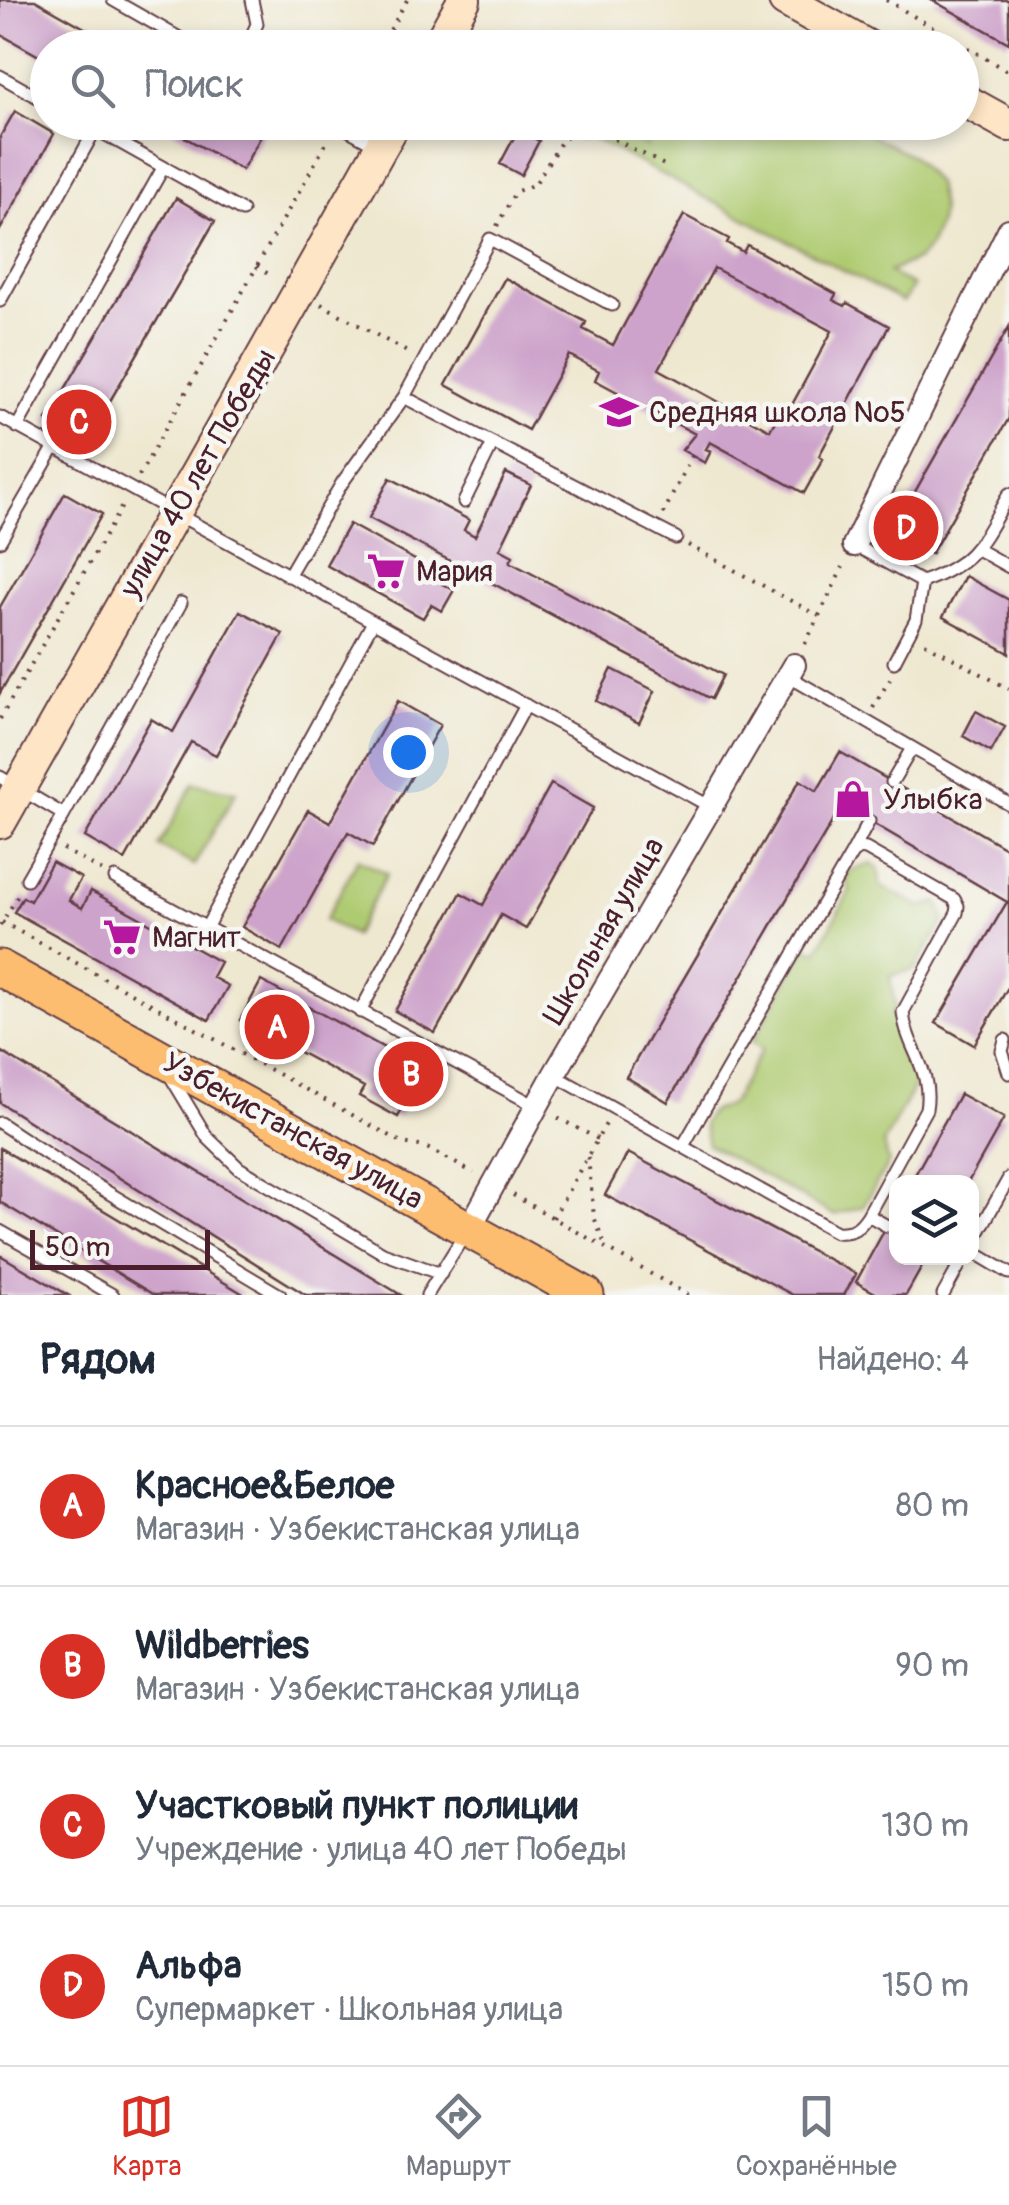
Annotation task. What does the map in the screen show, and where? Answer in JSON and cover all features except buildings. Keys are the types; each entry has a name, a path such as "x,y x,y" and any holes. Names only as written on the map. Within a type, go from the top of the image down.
{"main road":[{"name":"Узбекистанская улица","path":"0,968 586,1295"}],"street":[{"path":"784,0 838,30"},
{"path":"447,30 462,1"},
{"path":"979,108 1009,125"},
{"name":"улица 40 лет Победы","path":"0,822 10,782 175,514 385,140"},
{"path":"854,545 1009,230"},
{"name":"Школьная улица","path":"469,1228 554,1074 791,670"}],"lane":[{"path":"252,0 257,24 254,30"},
{"path":"122,2 168,30"},
{"path":"0,76 30,93"},
{"path":"0,301 90,140"},
{"path":"114,140 242,211"},
{"path":"18,427 163,168"},
{"path":"288,576 342,482 404,397 490,239 612,305"},
{"path":"404,397 676,538"},
{"path":"0,417 711,807"},
{"path":"464,502 493,443"},
{"path":"0,541 54,448"},
{"path":"922,582 963,564 977,549 1009,494"},
{"path":"854,545 922,582"},
{"path":"977,549 1009,568"},
{"path":"894,662 919,612 922,582"},
{"path":"27,879 182,603"},
{"path":"206,928 373,622"},
{"path":"791,670 865,720 1009,804"},
{"path":"360,1012 526,706"},
{"path":"892,782 912,748"},
{"path":"10,782 64,815"},
{"path":"683,1146 870,821"},
{"path":"554,1074 836,1232 850,1232 861,1226 926,1109 926,1076 903,1012 958,906 954,899 866,849 852,852"},
{"path":"115,878 536,1106"},
{"path":"1005,1040 1002,1051 1009,1073"},
{"path":"160,1057 188,1108 225,1158 382,1253 441,1274"},
{"path":"0,1123 77,1174 280,1295"},
{"path":"979,1235 1009,1178"},
{"path":"868,1215 887,1226"},
{"path":"428,1295 469,1228"},
{"path":"0,1230 113,1295"},
{"path":"979,1253 1009,1273"},
{"path":"942,1295 960,1265"}],"path":[{"path":"390,30 406,0"},
{"path":"886,0 937,30"},
{"path":"979,54 1009,72"},
{"path":"0,719 327,140"},
{"path":"490,239 515,192 535,184 563,140"},
{"path":"616,140 668,167"},
{"path":"256,267 424,360"},
{"path":"656,528 692,456"},
{"path":"676,538 819,616"},
{"path":"791,670 854,545"},
{"path":"909,634 1009,689"},
{"path":"865,720 893,675 894,662"},
{"path":"49,842 115,878"},
{"path":"27,879 1,924 402,1143 425,1147 688,1295"},
{"path":"0,902 11,908"},
{"path":"536,1106 598,1139"},
{"path":"553,1218 615,1108"},
{"path":"588,1156 594,1217 608,1249"}],"green space":[{"path":"597,140 633,140 647,147 646,140 880,140 912,156 936,183 941,209 929,247 918,259 889,272 913,286 903,302"},
{"path":"194,783 236,792 194,865 159,846"},
{"path":"358,859 387,874 354,935 325,920"},
{"path":"872,864 879,869 880,886 922,907 938,902 945,920 915,969 890,976 895,1006 892,1016 912,1063 915,1085 883,1144 889,1162 863,1207 834,1215 708,1145 703,1123 710,1112 731,1104 762,1049 752,1042 806,947 817,952 850,890 845,880 851,870"}],"place":[{"name":"Средняя школа №5","path":"619,412"},
{"name":"Участковый пункт полиции","path":"79,422"},
{"name":"Альфа","path":"906,528"},
{"name":"Мария","path":"386,571"},
{"name":"Улыбка","path":"853,799"},
{"name":"Магнит","path":"122,937"},
{"name":"Красное&Белое","path":"277,1027"},
{"name":"Wildberries","path":"411,1074"}]}
